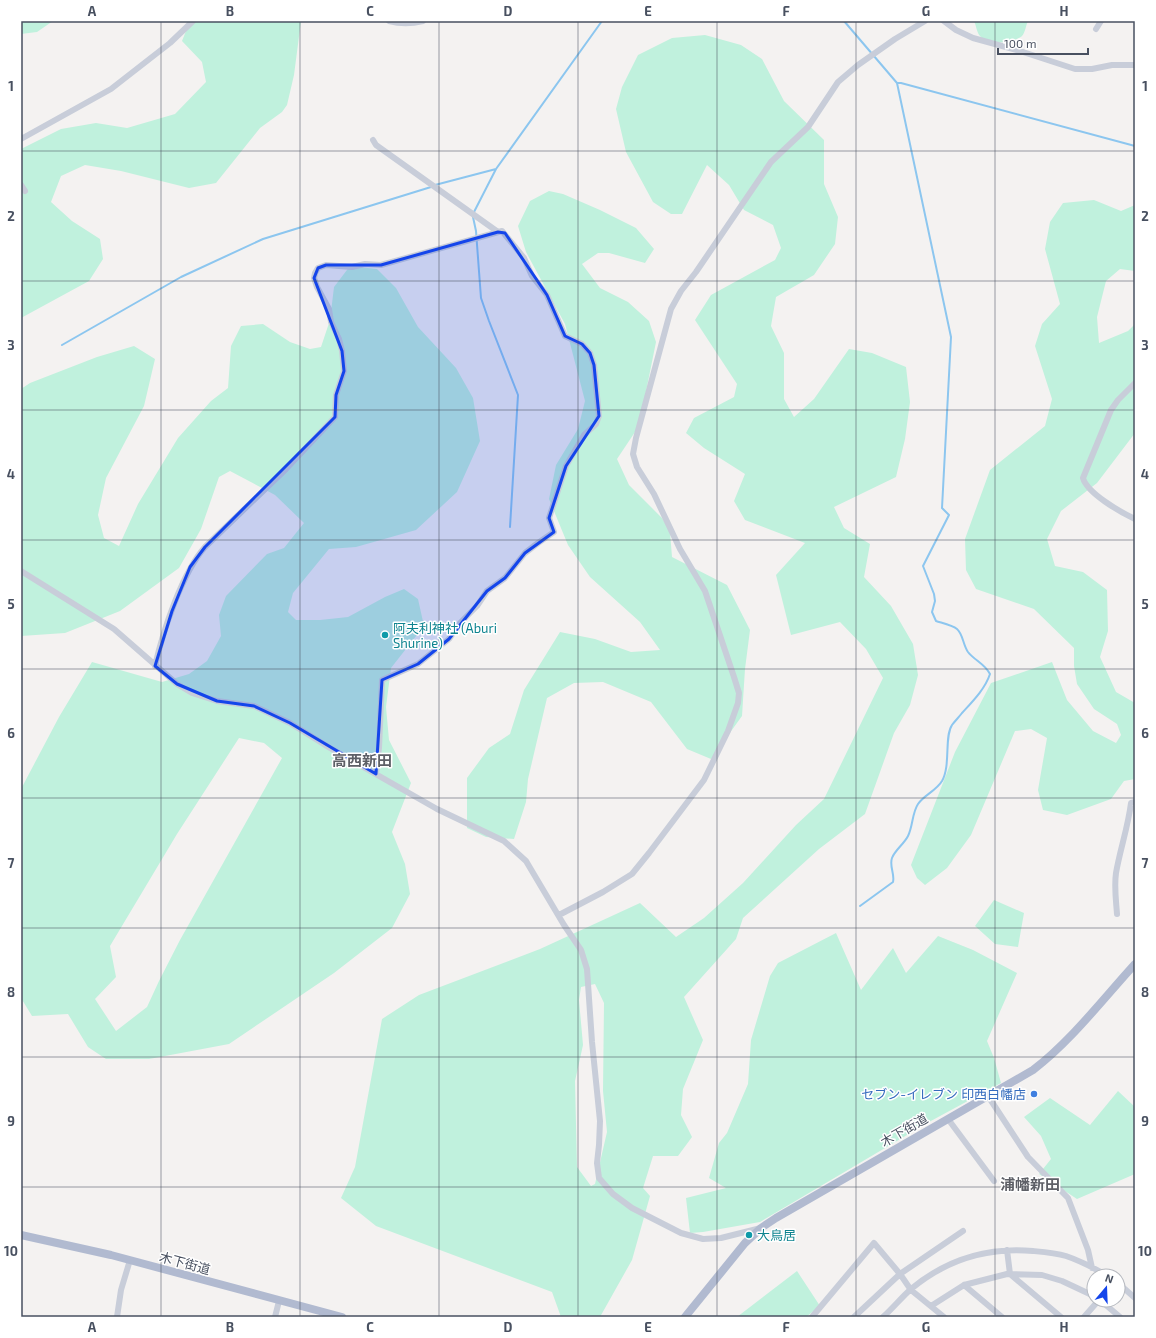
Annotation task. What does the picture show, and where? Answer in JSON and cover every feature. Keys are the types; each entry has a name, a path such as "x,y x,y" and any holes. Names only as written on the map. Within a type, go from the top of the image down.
{"main road":[{"name":"木下街道","path":"685,1317 745,1243 761,1228 1033,1070 1048,1058 1135,964"},
{"name":"木下街道","path":"21,1235 130,1260 342,1317"}],"street":[{"path":"21,139 111,89 170,44 193,21"},
{"path":"389,21 399,24 423,21"},
{"path":"558,915 603,892 632,874 704,780 728,731 738,703 739,694 706,591 680,549 654,494 637,468 633,454 671,309 681,290 696,272 771,162 808,127 838,82 858,65 895,39 925,21"},
{"path":"944,21 956,30 973,38 1020,51 1075,69 1092,69 1112,65 1135,65"},
{"path":"1096,29 1101,21"},
{"path":"373,140 376,145 498,232"},
{"path":"21,185 25,191"},
{"path":"155,666 172,611 190,567 196,558 205,547 286,469 335,417 336,395 344,371 342,351 339,339 331,322 329,309 317,287 314,278 318,268 326,265 352,267 365,264 381,265 468,242 502,231 524,258 532,276 547,295 566,336 582,344 590,353 594,365 599,416 596,424 584,435 566,466 549,518 554,532 525,553 505,578 486,591 477,606 460,623 449,639 418,664 382,680 379,748 376,774"},
{"path":"1135,384 1123,395 1111,410 1083,478 1088,488 1116,509 1135,519"},
{"path":"21,571 114,629 176,684 192,693 217,701 254,706 290,724 437,809 504,841 526,861 581,950 587,969 592,1042 600,1121 597,1163 599,1178 613,1194 632,1208 681,1234 703,1239 721,1238 761,1228"},
{"path":"1117,914 1115,888 1116,874 1130,817 1131,804 1135,802"},
{"path":"988,1096 1028,1157 1068,1198 1088,1250 1092,1268"},
{"path":"948,1119 994,1181"},
{"path":"854,1317 900,1274 963,1231"},
{"path":"808,1317 812,1317 874,1242 911,1290 944,1317"},
{"path":"883,1317 911,1290 935,1272 967,1258 1007,1250 1045,1252 1065,1256 1092,1268"},
{"path":"1007,1250 1010,1274 1061,1317"},
{"path":"117,1317 121,1290 130,1260"},
{"path":"931,1306 964,1285 1010,1274 1042,1275 1062,1281 1086,1292"},
{"path":"964,1285 1002,1317"},
{"path":"1126,1290 1135,1298"},
{"path":"275,1317 279,1300"},
{"path":"1084,1317 1092,1308"},
{"path":"1109,1308 1120,1317"}],"highlighted area":[{"path":"498,232 505,233 547,295 565,336 582,344 590,353 594,365 599,416 566,466 549,518 554,532 525,553 505,578 487,591 449,639 418,664 382,680 376,774 290,723 254,706 217,701 177,684 155,666 172,611 190,567 205,547 335,417 336,395 344,371 342,351 314,278 318,268 326,265 381,265"}],"green space":[{"path":"21,21 53,21 37,32 21,34"},
{"path":"190,21 301,21 294,75 287,105 282,112 260,128 216,183 189,188 121,171 85,165 61,176 51,202 72,221 100,239 103,259 89,281 21,318 21,149 61,129 96,123 127,128 175,114 206,82 202,62 182,41"},
{"path":"974,21 1028,21 1022,36 1007,42 994,42 983,39 979,35"},
{"path":"705,35 741,45 762,59 784,101 824,140 824,184 838,217 835,244 814,275 776,297 771,326 784,353 784,399 794,417 814,399 849,349 872,353 906,367 910,402 905,439 896,477 834,507 844,528 870,544 864,577 891,606 913,644 918,675 910,705 894,733 865,814 819,849 743,918 736,939 684,997 703,1040 683,1089 681,1115 692,1137 678,1156 653,1156 643,1188 650,1196 632,1260 600,1317 561,1317 552,1292 376,1226 341,1198 355,1167 382,1019 419,995 540,949 640,903 676,937 704,918 743,883 796,825 824,799 883,678 866,649 840,622 791,635 776,575 805,543 745,520 734,501 745,474 704,448 686,433 694,418 734,397 737,384 695,320 711,295 775,260 781,248 773,225 744,210 729,185 707,165 682,214 671,214 653,202 626,152 616,109 622,87 638,55 672,38","holes":["595,984 604,1003 603,1091 607,1132 595,1184 591,1186 577,1167 575,1081 583,1045 579,1000 581,987"]},
{"path":"549,191 563,194 636,228 654,249 645,263 609,253 598,253 582,264 600,288 628,302 649,321 656,342 639,426 617,459 629,485 662,518 670,532 672,557 727,585 750,630 745,669 742,716 711,759 687,749 651,702 603,682 574,683 547,698 528,779 526,802 514,839 486,837 467,828 467,778 489,748 510,734 524,690 560,632 595,639 631,652 660,650 640,622 590,577 568,545 549,499 556,465 578,429 585,401 565,324 526,252 518,226 530,201"},
{"path":"1094,200 1121,211 1135,205 1135,271 1120,269 1106,281 1097,317 1099,343 1128,331 1135,324 1135,433 1097,483 1061,511 1047,539 1055,566 1083,572 1107,590 1108,631 1100,657 1116,692 1135,703 1135,779 1124,781 1111,799 1067,815 1043,810 1038,790 1047,738 1031,729 1015,731 971,835 947,868 925,885 917,878 911,865 955,752 991,683 1052,662 1067,700 1093,731 1116,743 1121,735 1117,724 1094,709 1077,684 1074,666 1074,648 1034,609 976,589 966,570 965,539 990,470 1045,426 1052,399 1035,346 1042,324 1060,304 1045,249 1050,222 1063,203"},
{"path":"350,266 377,269 396,288 418,327 456,368 473,398 480,441 457,492 416,530 356,547 329,549 293,593 288,612 296,620 320,620 348,617 385,597 404,589 418,599 424,626 391,668 386,707 389,740 411,783 392,832 405,864 410,894 392,928 334,973 229,1044 149,1059 106,1059 88,1047 68,1014 32,1016 21,998 21,789 59,717 92,662 162,682 189,674 207,661 221,636 219,615 226,596 267,554 284,548 304,523 275,495 230,471 219,477 201,529 179,568 120,611 65,633 21,636 21,389 30,383 97,357 134,346 155,359 144,406 106,478 98,515 104,538 119,546 138,504 178,438 211,401 228,388 231,346 241,326 263,324 290,342 310,349 321,347 330,320 334,287","holes":["239,738 264,743 282,758 180,940 147,1007 116,1031 95,999 116,977 110,946 177,834"]},
{"path":"994,900 1024,913 1018,947 995,944 975,926"},
{"path":"836,933 861,990 893,948 906,973 938,936 973,950 1017,973 987,1041 994,1058 1001,1083 929,1122 760,1222 690,1233 686,1198 726,1188 709,1178 719,1143 727,1133 748,1084 751,1040 770,976 778,963"},
{"path":"1118,1091 1135,1107 1135,1174 1077,1199 1039,1174 1051,1159 1041,1136 1024,1117 1050,1098 1090,1125"},
{"path":"797,1271 820,1306 806,1317 737,1317"}],"waterway":[{"path":"474,212 496,169 602,21"},
{"path":"844,21 897,83 951,337 942,508 949,515 923,566 934,594 935,601 932,612 936,621 950,625 959,631 968,652 985,667 990,674 978,695 952,725 948,737 945,774 937,788 923,798 916,808 908,836 895,852 891,861 893,882 860,906"},
{"path":"897,83 1135,146"},
{"path":"435,185 496,169"},
{"path":"62,345 181,277 263,239 431,187"},
{"path":"473,217 476,231 481,298 518,395 510,527"}],"place":[{"name":"阿夫利神社 (Aburi Shurine)","path":"385,635"},
{"name":"セブン-イレブン 印西白幡店","path":"1034,1094"},
{"name":"大鳥居","path":"749,1235"}],"district":[{"name":"高西新田","path":"362,760"},
{"name":"浦幡新田","path":"1030,1184"}]}
